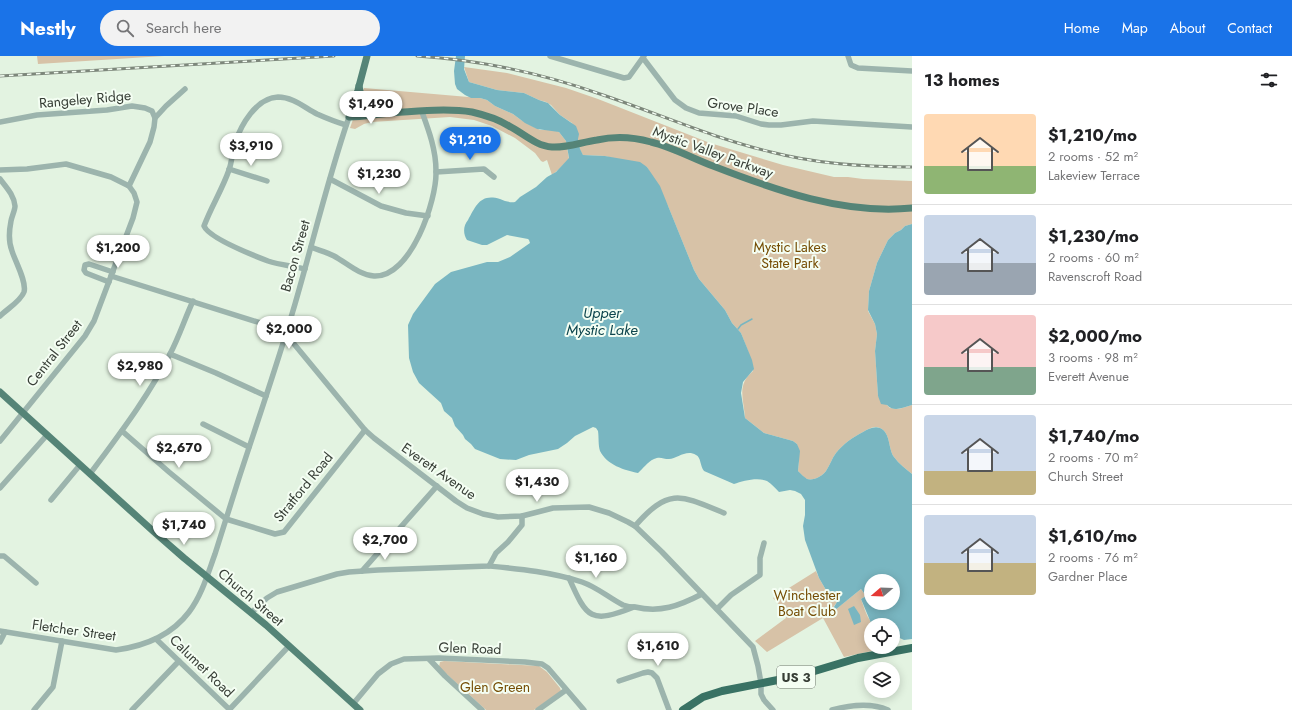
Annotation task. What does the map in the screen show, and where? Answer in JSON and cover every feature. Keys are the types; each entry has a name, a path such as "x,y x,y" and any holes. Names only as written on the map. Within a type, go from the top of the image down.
{"highway":[{"name":"US 3","path":"683,710 708,695 808,674 858,658 912,648"}],"main road":[{"name":"Bacon Street","path":"349,116 367,56"},
{"path":"359,85 363,100 374,110"},
{"name":"Mystic Valley Parkway","path":"351,109 358,108 392,113"},
{"name":"Mystic Valley Parkway","path":"349,116 455,111 484,115 508,125 542,145 551,147 566,146 608,138 640,139 660,144 744,178 836,204 864,208 912,208"},
{"name":"Church Street","path":"0,392 168,545 266,625 288,647 360,710"}],"street":[{"name":"Grove Place","path":"550,56 624,78 629,77 644,57 675,100 686,108 699,113 736,116 757,123 769,125 781,125 813,120 912,127"},
{"path":"848,56 850,64 858,68 912,71"},
{"path":"0,170 27,169 66,164 111,177 129,186 150,142 155,118 185,89"},
{"path":"305,269 270,261 249,254 222,240 206,230 204,226 229,169 234,144 241,128 248,117 262,103 271,98 278,97 291,100 325,118 346,125"},
{"name":"Rangeley Ridge","path":"0,122 37,115 107,110 132,106 145,108 152,111 155,118"},
{"path":"311,247 333,256 359,272 368,275 382,275 401,263 417,239 428,216 433,196 436,172 436,155 432,137 422,112"},
{"name":"Bacon Street","path":"207,577 266,396 305,269 349,116"},
{"path":"229,169 267,181"},
{"path":"436,172 484,169 494,177"},
{"path":"0,179 9,189 15,207 9,235 11,248 24,288 21,297 0,316"},
{"path":"330,180 381,206 406,213 428,216"},
{"name":"Central Street","path":"0,441 87,332 94,321 133,218 137,202 134,193 129,186"},
{"path":"111,277 193,301 285,333"},
{"path":"90,474 122,430 170,354 193,301"},
{"name":"Everett Avenue","path":"285,333 365,430 380,443 467,508 483,514 498,517 522,516 553,508 589,507 609,513 635,526 753,647 761,683 760,694 773,710"},
{"path":"170,354 266,396"},
{"path":"203,424 249,447"},
{"path":"122,430 169,472 226,519"},
{"name":"Stratford Road","path":"226,519 275,534 284,532 365,430"},
{"path":"0,488 47,435"},
{"path":"51,500 80,465"},
{"path":"362,571 437,486"},
{"path":"635,526 646,513 666,500 673,498 697,501 724,513"},
{"path":"489,566 496,554 522,525 522,516"},
{"path":"717,609 732,595 760,575 760,558 764,543"},
{"path":"0,556 4,556 36,583"},
{"path":"251,613 267,598 277,592 337,574 362,571 489,566 536,571 584,582 623,605 658,610 685,603 702,594"},
{"name":"Fletcher Street","path":"3,631 116,650 148,643 164,635 179,623 189,612 197,600 207,577"},
{"path":"569,578 582,606 591,615 599,617 610,616 634,607"},
{"path":"0,642 3,631"},
{"name":"Calumet Road","path":"156,639 230,710"},
{"path":"34,710 53,687 62,641"},
{"path":"230,710 288,647"},
{"name":"Glen Road","path":"352,704 378,674 391,664 404,659 420,658 520,661 542,664 548,668 584,710"},
{"path":"429,659 482,710"},
{"path":"132,710 179,661"},
{"path":"619,681 643,673 652,673 657,678 669,710"},
{"path":"538,710 566,690"},
{"path":"832,710 842,707 872,705 888,710"}],"green space":[{"path":"37,56 164,56 38,64"},
{"name":"Mystic Lakes State Park","path":"464,67 507,73 566,88 710,143 783,165 834,177 912,181 912,224 905,226 888,240 877,263 869,291 868,311 875,324 877,334 875,351 878,396 890,408 899,409 912,405 912,474 900,464 892,454 888,437 884,430 876,427 856,436 845,444 833,457 823,475 812,479 807,479 804,477 798,471 799,461 797,444 793,441 764,433 745,418 742,393 743,387 744,382 753,371 748,351 741,333 732,323 725,310 699,279 668,206 647,167 605,156 583,155 580,150 578,139 572,123 560,115 551,105 524,93 497,90 469,82"},
{"path":"364,88 480,98 487,100 495,106 513,114 540,130 555,130 559,132 566,141 569,159 552,175 547,160 543,162 541,161 535,153 515,138 492,126 474,120 450,117 372,122 355,129 350,128"},
{"name":"Winchester Boat Club","path":"816,571 826,590 837,602 830,612 835,610 861,589 864,593 864,597 861,599 868,618 864,618 864,653 844,657 823,618 767,652 755,641 786,618 786,612 773,598"},
{"name":"Glen Green","path":"440,662 539,666 547,672 561,691 534,710 486,710 439,667"}],"water":[{"name":"Upper Mystic Lake","path":"456,56 465,56 464,69 469,82 497,90 524,93 548,103 560,115 576,126 579,134 578,139 580,149 583,155 605,156 640,162 647,167 660,186 694,270 699,279 725,310 732,323 741,333 752,360 754,369 743,382 741,393 745,418 764,433 793,441 797,444 800,451 798,471 807,479 818,478 823,475 833,457 845,444 856,436 873,428 878,427 884,430 888,437 892,454 900,464 912,474 912,639 904,640 900,638 900,618 869,618 866,610 900,610 900,574 864,574 864,593 861,589 829,615 837,602 826,590 819,578 805,540 803,526 805,500 801,494 795,491 790,490 779,492 769,482 759,479 734,484 704,471 698,456 692,453 672,459 656,458 649,462 638,473 627,470 616,466 603,456 599,448 598,431 593,427 575,436 558,449 529,455 516,460 500,459 475,449 465,439 455,426 452,418 444,411 441,403 419,383 413,372 409,358 408,325 413,314 435,284 451,272 487,262 498,262 510,257 530,243 528,239 507,235 487,245 482,245 467,240 464,233 464,227 476,206 483,199 488,198 515,202 547,177 556,172 569,158 566,141 559,132 537,129 487,100 471,98 465,95 457,89 454,71"},
{"path":"912,224 912,405 893,409 887,405 881,404 878,396 875,351 877,334 875,324 868,310 869,291 877,263 888,240 905,226"},
{"name":"Upper Mystic Lake","path":"864,597 864,606 861,599"},
{"path":"854,606 860,615 861,622 854,625 848,609"}],"waterway":[{"path":"738,329 741,325 752,319"}],"railway":[{"path":"0,76 334,56"},
{"path":"417,56 487,64 533,74 621,101 727,140 788,156 841,164 912,167"}]}
